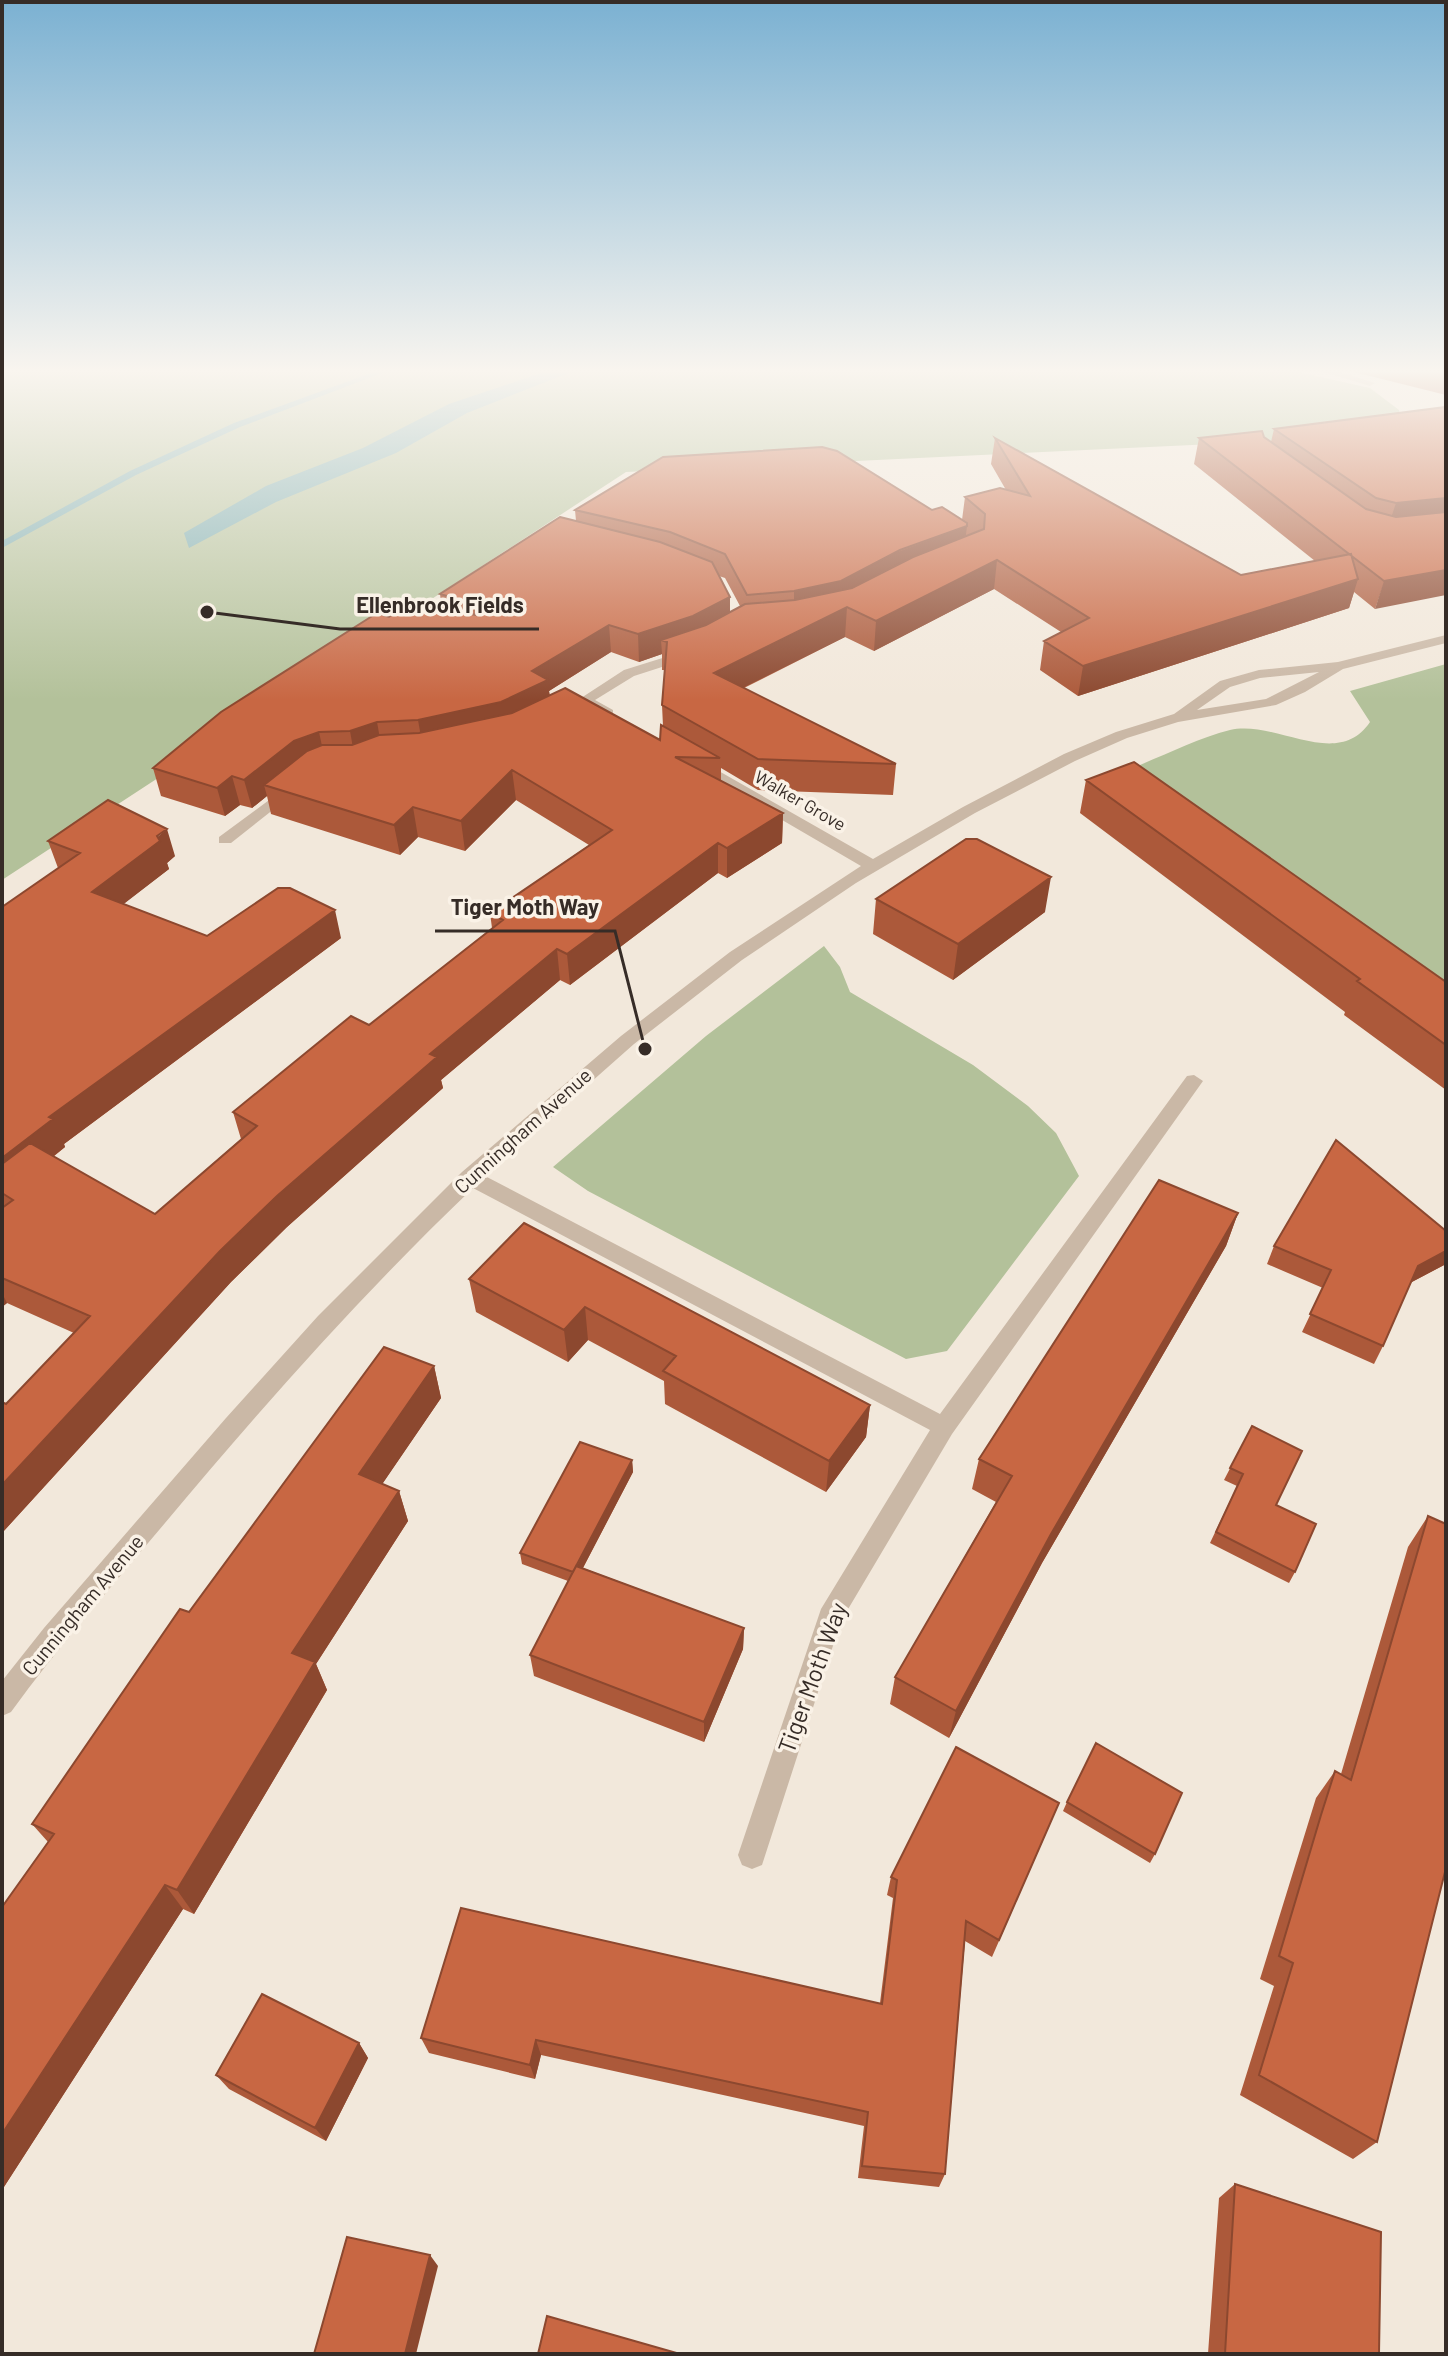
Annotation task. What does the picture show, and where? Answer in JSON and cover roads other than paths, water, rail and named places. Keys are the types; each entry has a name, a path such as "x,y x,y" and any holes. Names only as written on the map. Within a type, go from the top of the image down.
{"street":[{"name":"Cunningham Avenue","path":"4,1698 229,1427 469,1177 548,1104 656,1017 871,865 1062,763 1174,718 1225,684 1259,674 1338,666 1446,639"},
{"path":"626,724 578,703 629,673 700,649"},
{"name":"Cunningham Avenue","path":"1174,718 1289,696 1338,666"},
{"name":"Walker Grove","path":"680,755 871,865"},
{"path":"225,840 298,783"},
{"name":"Tiger Moth Way","path":"752,1855 830,1617 944,1427 1194,1081"},
{"path":"469,1177 944,1427"}],"water":[{"path":"281,480 330,480 276,502 189,548 184,533"}],"waterway":[{"path":"2,545 120,480"}],"place":[{"name":"Ellenbrook Fields","path":"207,612"},
{"name":"Tiger Moth Way","path":"645,1049"}]}
